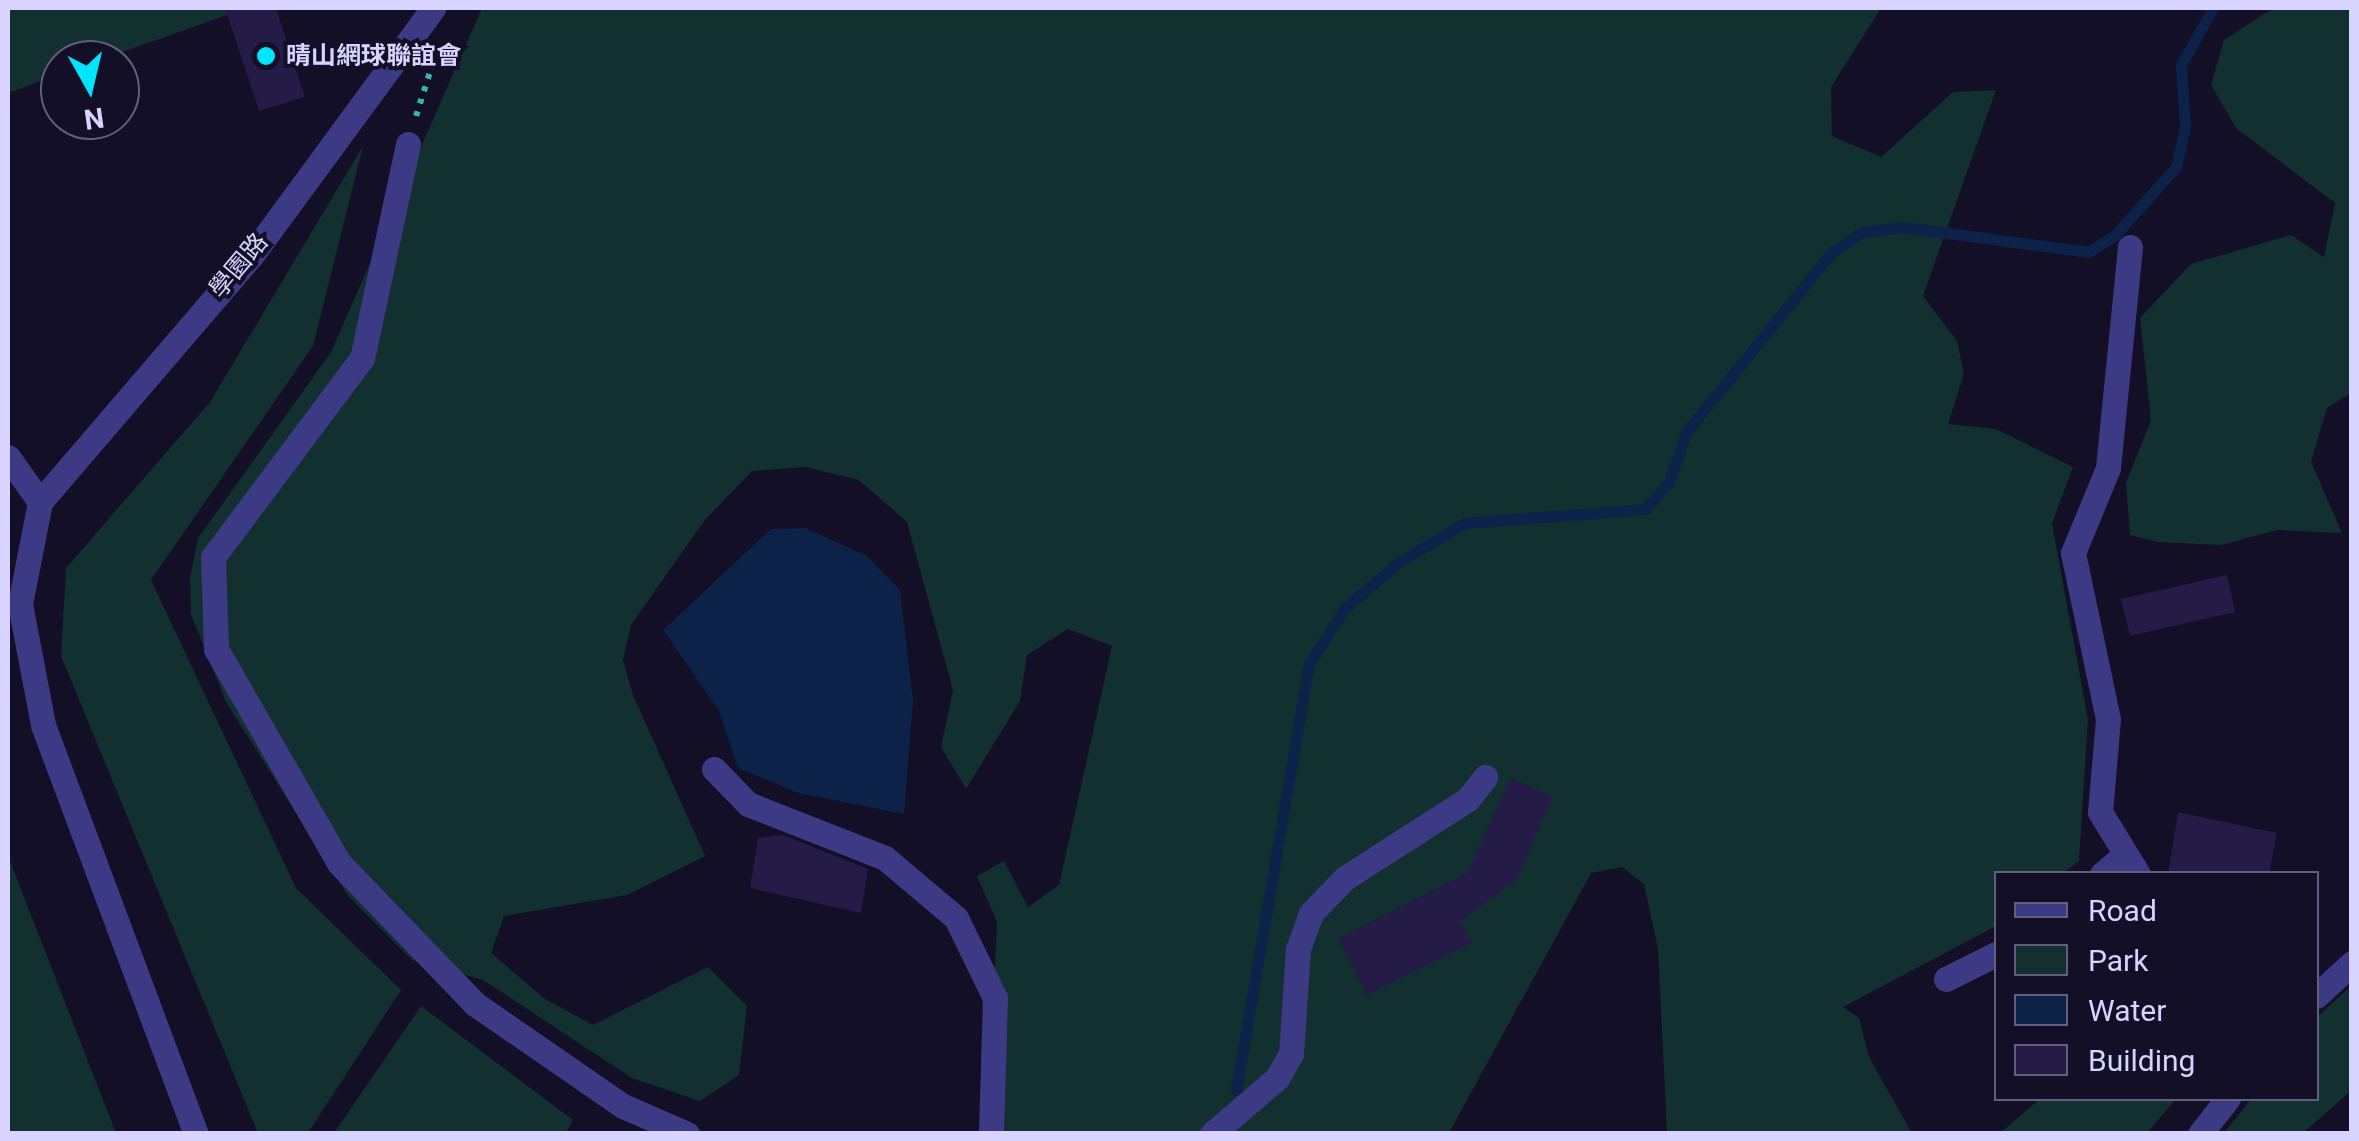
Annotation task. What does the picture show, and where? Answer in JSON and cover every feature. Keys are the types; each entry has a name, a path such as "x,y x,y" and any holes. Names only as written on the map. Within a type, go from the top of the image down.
{"street":[{"name":"學園路","path":"34,498 251,256 434,8"},
{"path":"408,144 362,358 213,557 216,649 338,863 461,990 623,1106 687,1134"},
{"path":"2121,868 2100,812 2108,718 2073,553 2108,468 2130,247"},
{"path":"8,457 34,498 20,604 43,724 196,1134"},
{"path":"714,769 748,804 885,858 956,918 995,998 991,1134"},
{"path":"1212,1134 1277,1078 1291,1054 1298,949 1311,913 1345,878 1468,799 1485,777"},
{"path":"1946,979 1994,955"},
{"path":"2319,993 2352,963"},
{"path":"2200,1134 2226,1101"}],"path":[{"path":"408,144 434,59"}],"green space":[{"path":"8,8 225,8 227,15 140,46 140,40 40,40 40,81 8,93"},
{"path":"482,8 1881,8 1831,87 1832,136 1881,157 1953,92 1996,90 1923,296 1957,341 1964,374 1948,424 1996,429 2073,467 2052,523 2088,720 2079,861 2066,871 1994,871 1994,927 1843,1007 1859,1018 1869,1057 1912,1133 1667,1133 1658,949 1644,884 1622,867 1591,873 1449,1133 988,1133 997,922 977,876 1004,861 1028,907 1059,885 1112,646 1068,629 1027,655 1020,701 966,789 941,747 953,690 907,522 859,480 805,467 752,471 704,521 631,625 623,660 633,695 705,856 627,895 504,916 491,953 545,999 593,1025 708,967 747,1006 739,1075 700,1101 632,1078 483,980 412,960 349,897 226,702 191,614 190,578 198,538 331,352"},
{"path":"2273,8 2351,8 2351,393 2327,408 2311,462 2342,533 2277,530 2221,545 2158,542 2130,535 2126,483 2151,420 2140,318 2191,264 2291,235 2324,257 2335,203 2236,128 2211,85 2224,40"},
{"path":"363,146 313,346 151,580 296,888 401,990 308,1133 258,1133 61,656 66,568 210,402"},
{"path":"8,856 116,1133 8,1133"},
{"path":"2351,986 2351,1091 2303,1133 2224,1133 2249,1101 2319,1101 2319,1015"},
{"path":"421,1006 573,1120 566,1133 334,1133"},
{"path":"2038,1101 2174,1101 2147,1133 2000,1133"}],"water":[{"path":"805,528 867,556 900,590 913,700 904,814 798,793 738,768 719,711 663,630 771,529"}],"building":[{"name":"晴山網球聯誼會","path":"225,8 276,8 305,97 259,111"},
{"path":"2227,575 2235,612 2130,636 2121,599"},
{"path":"1511,778 1553,797 1516,880 1461,921 1472,943 1367,995 1339,938 1467,873"},
{"path":"2178,812 2277,833 2270,871 2168,871"},
{"path":"783,835 868,869 861,913 750,888 758,838"}],"waterway":[{"path":"1236,1090 1309,664 1345,608 1399,562 1465,523 1645,509 1669,482 1687,431 1832,252 1862,232 1903,227 2088,252 2115,235 2176,167 2185,127 2181,65 2213,8"}],"place":[{"name":"晴山網球聯誼會","path":"266,56"}]}
